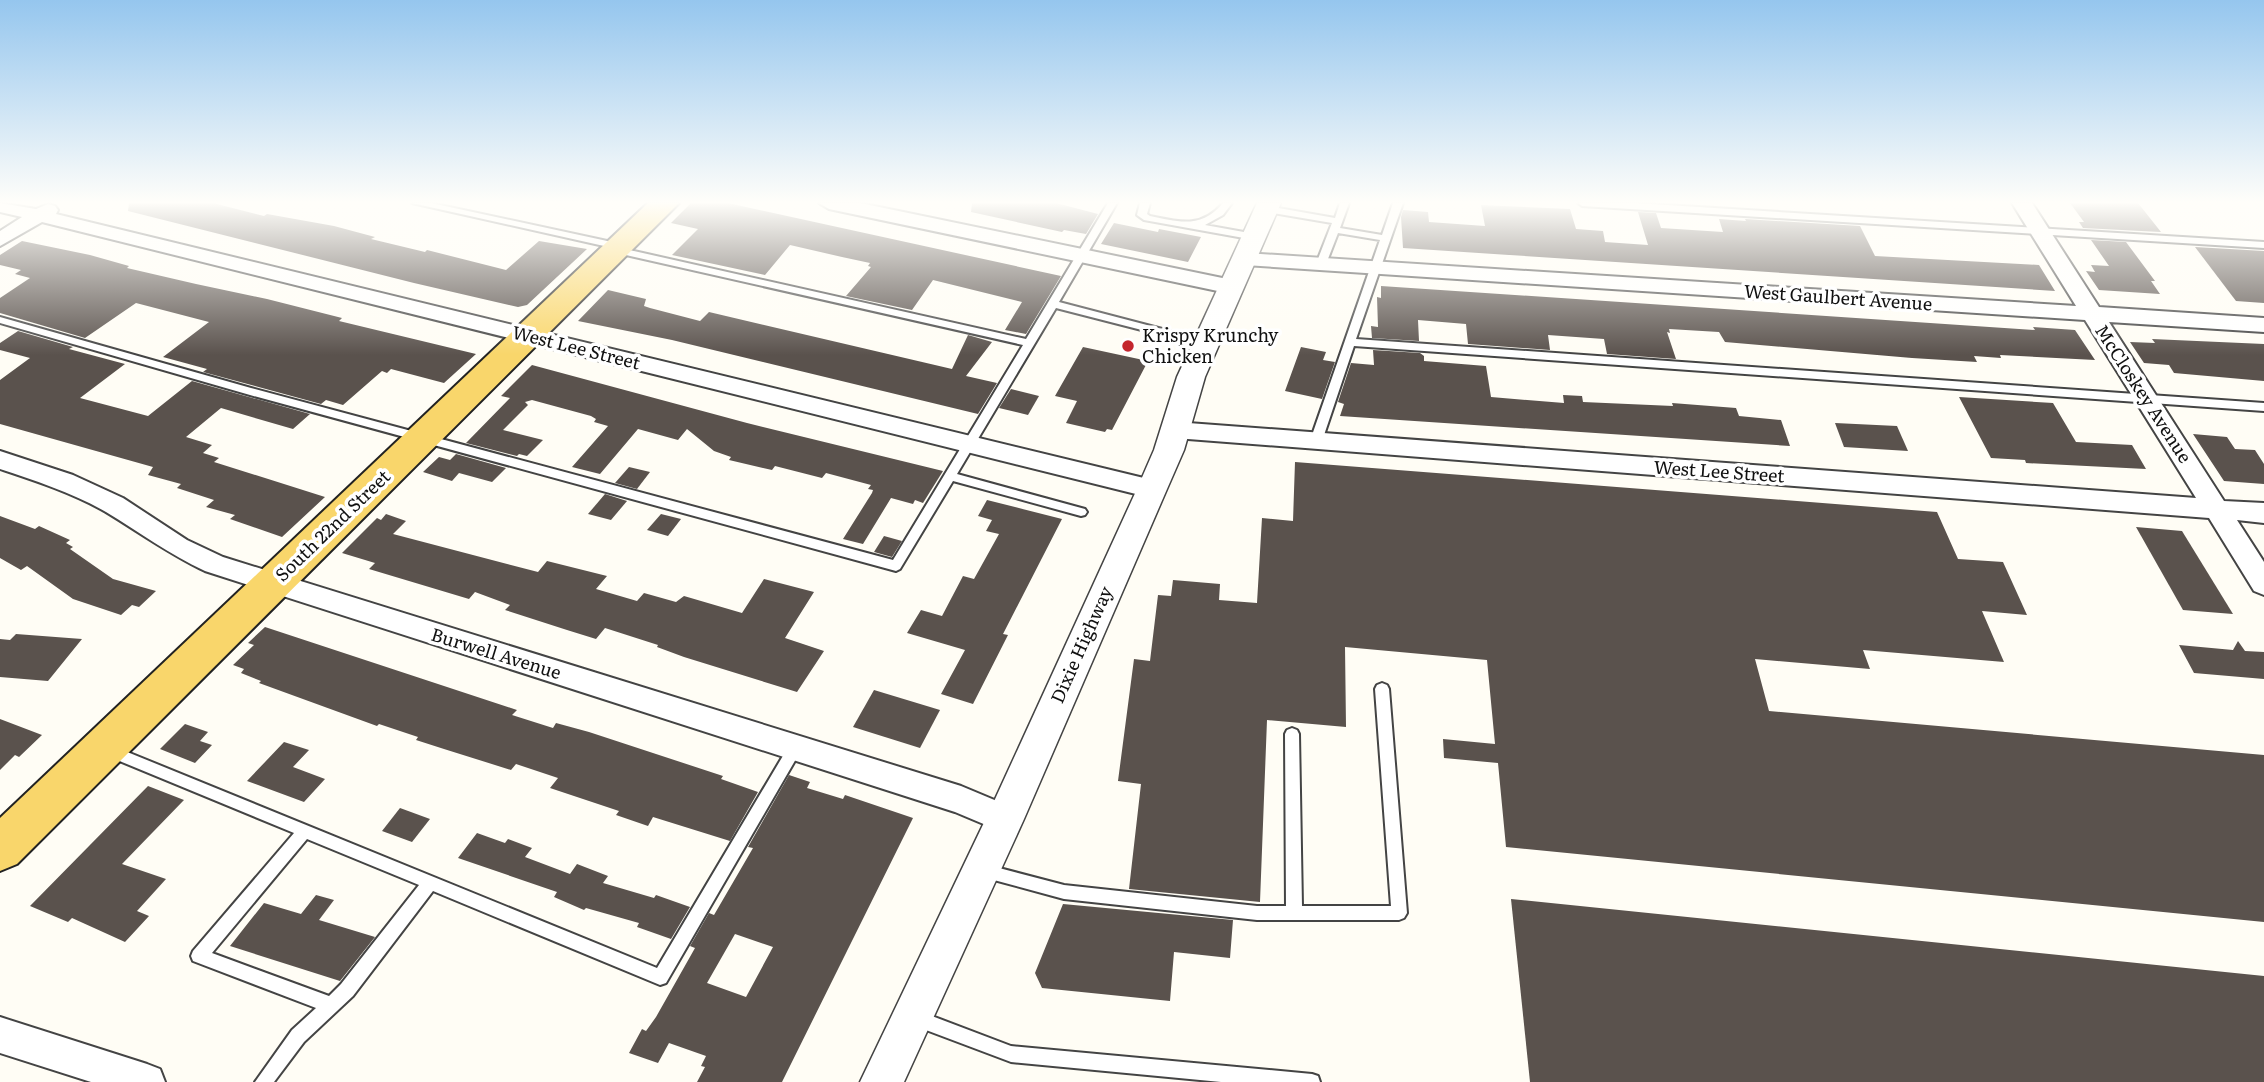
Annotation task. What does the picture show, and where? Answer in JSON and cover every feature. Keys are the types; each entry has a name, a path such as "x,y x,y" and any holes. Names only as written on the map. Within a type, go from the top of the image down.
{"main road":[{"name":"South 22nd Street","path":"0,849 613,253"}],"street":[{"name":"West Lee Street","path":"217,253 529,336 1152,489"},
{"path":"1070,253 1232,287"},
{"name":"Dixie Highway","path":"882,1082 1005,819 1152,489 1175,430 1191,377 1247,253"},
{"name":"West Gaulbert Avenue","path":"1274,253 1321,264 1376,268 2264,325"},
{"name":"McCloskey Avenue","path":"2053,253 2264,584"},
{"name":"West Lee Street","path":"1175,430 2264,513"},
{"name":"Burwell Avenue","path":"5,467 64,481 114,505 178,547 214,564 961,800 1005,819"},
{"path":"0,1035 147,1082"}],"lane":[{"path":"643,253 1030,343"},
{"path":"1321,264 1325,253"},
{"path":"1316,441 1381,253"},
{"path":"0,320 895,566 971,445 1082,256"},
{"path":"1054,303 1208,344"},
{"path":"1350,342 2264,407"},
{"path":"950,476 1081,512"},
{"path":"981,870 1064,892 1257,913 1399,913 1382,689"},
{"path":"1292,734 1294,912"},
{"path":"103,748 660,977 795,748"},
{"path":"305,831 199,956 331,1005"},
{"path":"263,1082 299,1036 347,990 430,883"},
{"path":"912,1017 1011,1054 1226,1078 1312,1082"}],"building":[{"path":"297,253 441,253 506,270 525,253 582,253 527,305 518,307"},
{"path":"674,253 783,253 765,275 672,255"},
{"path":"828,253 958,253 1061,276 1026,334 1005,330 1022,302 933,280 912,310 846,296 871,267 868,266 870,263"},
{"path":"1147,253 1192,253 1188,262"},
{"path":"1486,253 1874,253 1875,256 2039,265 2055,291"},
{"path":"2100,253 2135,253 2155,281 2151,281 2160,294 2099,290 2086,271 2095,272 2091,265 2109,266"},
{"path":"2200,253 2264,253 2264,303 2236,301"},
{"path":"0,255 90,255 129,266 127,268 267,299 342,318 339,321 476,354 444,383 391,369 387,373 382,371 343,405 326,400 321,404 203,372 207,369 163,357 209,322 136,303 85,338 0,313 0,298 30,278 15,274 21,270 0,265"},
{"path":"1381,286 2035,330 2033,327 2075,330 2095,360 2000,355 2001,358 1974,356 1977,362 1912,358 1725,342 1719,332 1669,329 1670,333 1667,332 1676,359 1607,354 1604,339 1548,335 1550,350 1468,344 1466,324 1418,320 1419,341 1372,338 1371,326 1378,327 1377,297 1381,298"},
{"path":"608,290 646,299 644,306 700,321 709,312 952,369 968,335 992,342 966,376 997,383 978,414 672,340 578,321"},
{"path":"18,331 73,347 69,349 125,364 80,398 148,416 192,381 310,414 293,429 221,408 186,437 212,445 203,453 219,458 214,462 325,497 282,537 230,519 235,515 206,507 214,500 177,488 181,484 148,475 153,467 0,424 0,380 30,358 0,350 0,343"},
{"path":"2152,339 2264,344 2264,381 2174,373 2169,365 2144,363 2130,342 2155,343"},
{"path":"1083,347 1148,361 1112,430 1107,429 1105,432 1066,423 1077,401 1055,396"},
{"path":"1301,347 1326,352 1323,360 1335,362 1322,399 1285,391"},
{"path":"1373,350 1420,353 1424,356 1424,361 1486,366 1491,397 1564,403 1563,395 1582,396 1583,402 1673,406 1672,403 1736,408 1739,416 1781,420 1790,446 1340,416 1344,404 1338,402 1351,363 1374,365"},
{"path":"532,365 747,423 943,471 923,503 915,500 913,504 891,498 863,544 843,539 872,493 873,490 868,489 871,485 826,473 822,478 775,466 772,470 729,460 731,457 714,451 687,429 678,440 638,429 600,474 572,467 608,426 594,422 596,419 591,416 532,400 525,402 528,405 503,430 543,440 527,456 466,443 510,398 501,396"},
{"path":"1011,389 1039,396 1028,415 999,408"},
{"path":"1959,397 2053,403 2076,442 2132,445 2146,469 2026,463 2025,460 1991,458"},
{"path":"1835,423 1897,426 1908,451 1844,447"},
{"path":"2193,434 2227,437 2235,449 2255,450 2264,464 2264,484 2224,481"},
{"path":"456,454 506,468 492,482 459,473 452,481 423,472 439,457 450,460"},
{"path":"1295,462 1937,512 1958,559 2003,562 2027,615 1982,611 2004,662 1863,650 1870,669 1755,659 1769,711 2264,755 2264,922 1506,847 1498,763 1444,758 1443,739 1495,744 1487,660 1345,647 1346,727 1267,720 1260,902 1129,889 1141,784 1118,781 1134,659 1150,661 1158,595 1171,596 1173,580 1220,584 1219,600 1257,603 1262,518 1293,521"},
{"path":"629,467 650,472 637,489 615,483"},
{"path":"605,494 627,501 611,520 588,514"},
{"path":"987,500 1062,519 1003,634 1008,635 973,704 941,694 965,650 907,633 921,610 942,616 963,576 974,579 999,534 986,531 992,520 978,516"},
{"path":"386,514 406,521 393,534 538,572 547,561 607,576 596,589 637,601 644,593 676,602 684,596 742,613 764,579 814,592 785,638 824,651 797,692 684,657 657,647 658,645 605,628 596,639 505,610 510,605 475,592 469,599 369,569 375,563 342,553 377,518 381,520"},
{"path":"661,514 681,519 668,536 647,530"},
{"path":"0,516 35,529 39,526 70,540 66,543 73,547 70,549 113,579 156,591 139,607 132,605 121,615 73,599 27,566 21,570 0,558"},
{"path":"2136,527 2182,531 2233,614 2183,610"},
{"path":"884,536 902,541 892,557 874,552"},
{"path":"265,627 517,710 512,715 553,728 556,723 589,732 723,776 721,779 758,792 730,841 653,817 648,826 616,815 619,811 550,788 558,778 516,764 511,770 444,749 416,740 418,737 379,724 377,726 259,683 261,681 241,673 244,669 233,665 254,645 248,643"},
{"path":"16,634 82,639 48,681 0,677 0,639 10,640"},
{"path":"2238,641 2245,651 2264,652 2264,679 2194,673 2179,645 2233,650"},
{"path":"874,690 940,710 920,748 853,727"},
{"path":"0,719 42,735 19,757 15,755 0,770"},
{"path":"185,724 208,732 200,741 212,745 195,763 160,749"},
{"path":"284,742 309,750 293,767 325,779 304,802 247,781"},
{"path":"789,775 810,782 807,788 843,799 845,795 913,818 782,1082 697,1082 705,1067 701,1066 706,1056 669,1043 658,1063 629,1053 642,1029 646,1031 656,1017 695,948 690,946 709,913 714,915 753,848 748,847","holes":["735,934 773,947 746,997 707,983"]},
{"path":"148,786 184,800 122,864 166,879 137,911 149,916 125,942 72,918 68,922 30,906"},
{"path":"400,808 430,819 412,842 382,831"},
{"path":"477,833 505,843 508,839 532,848 525,857 570,874 577,864 608,876 603,883 654,898 656,895 690,907 671,939 637,927 639,923 586,908 584,910 554,897 557,892 458,858"},
{"path":"316,895 334,900 319,920 375,937 340,981 230,946 264,903 301,914"},
{"path":"1511,899 2264,976 2264,1082 1530,1082"},
{"path":"1063,904 1233,920 1230,958 1174,952 1170,1001 1042,988 1035,973"}],"place":[{"name":"Krispy Krunchy Chicken","path":"1128,346"}]}
